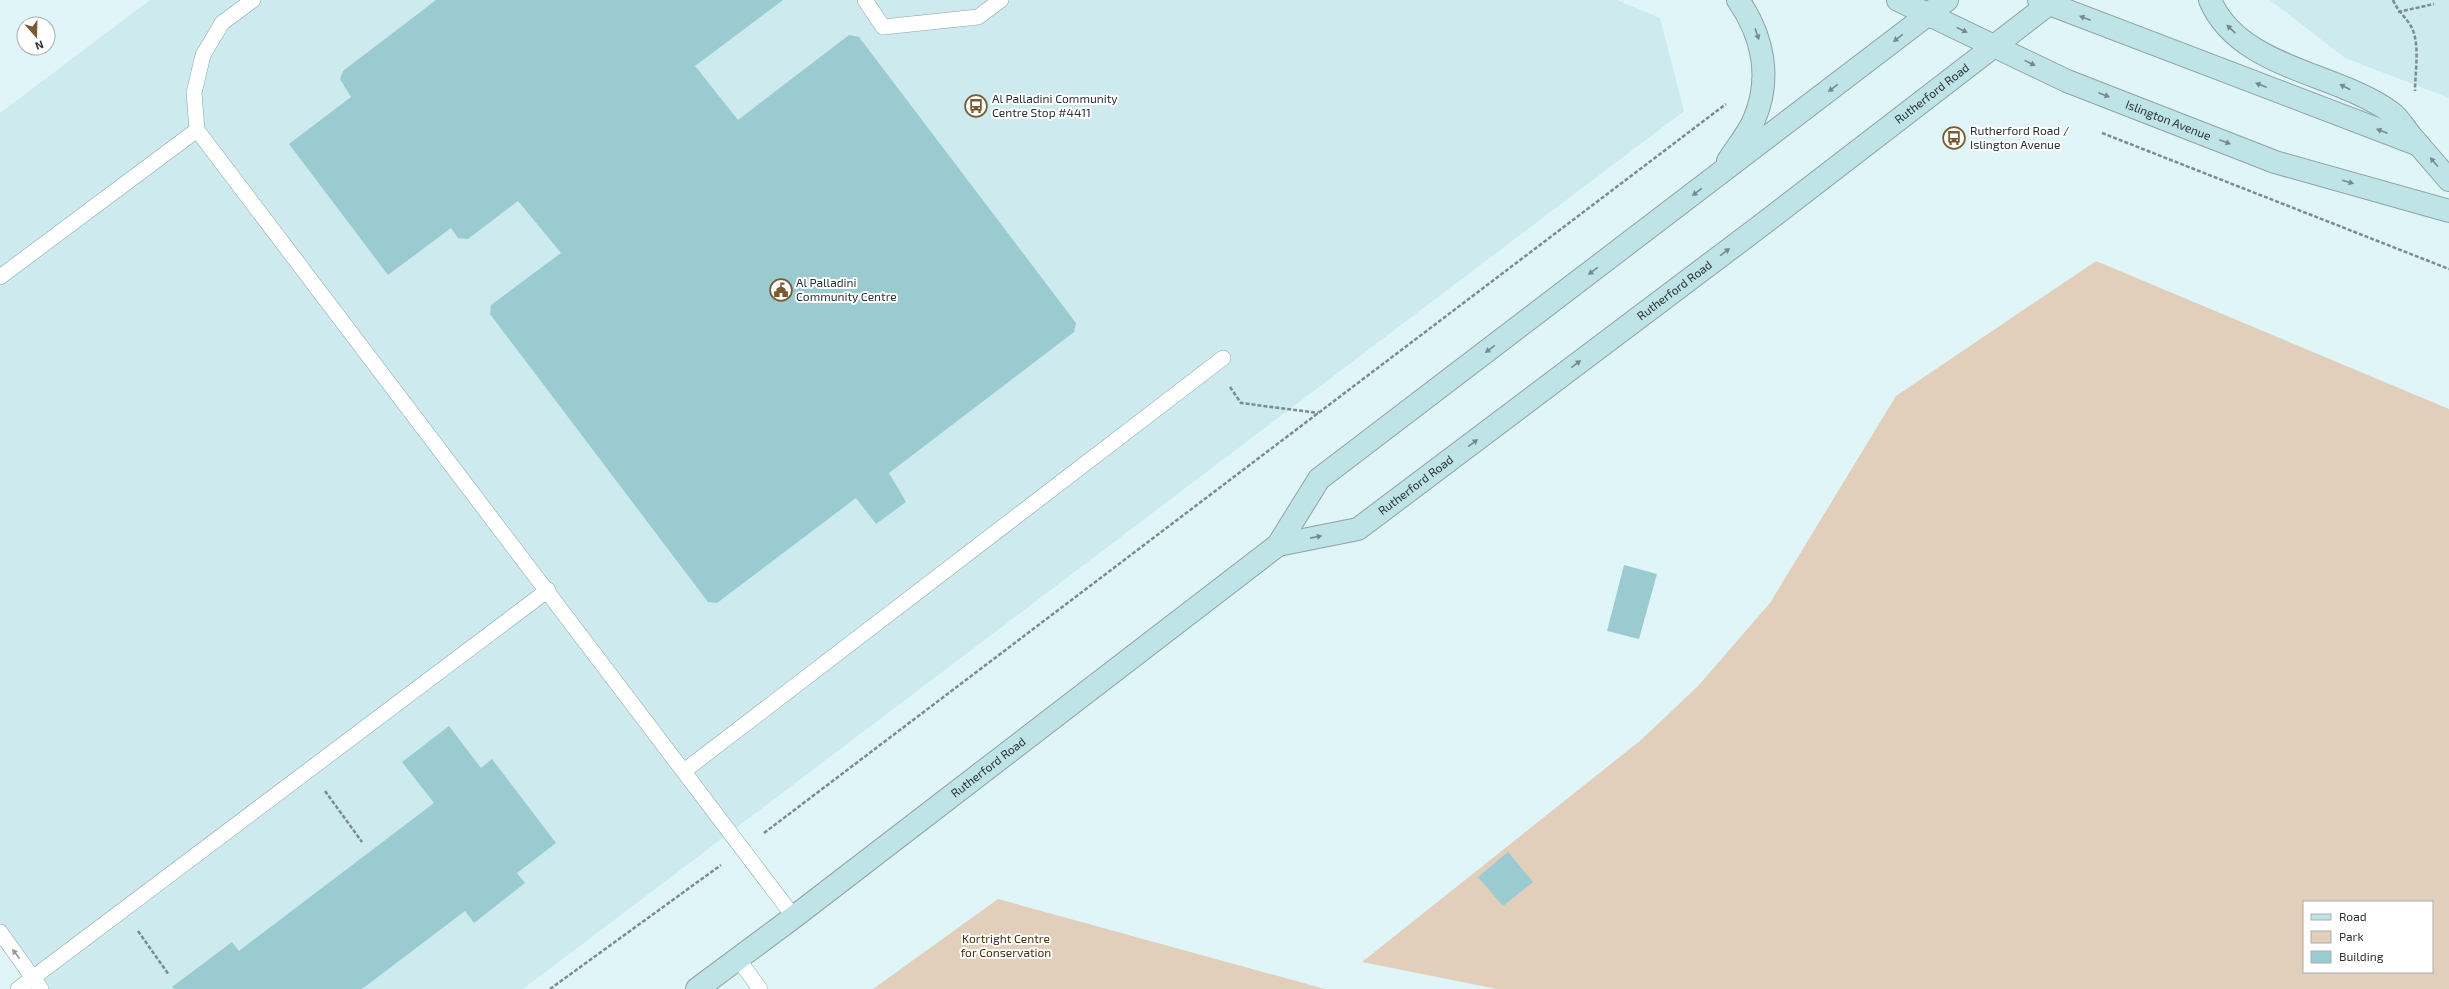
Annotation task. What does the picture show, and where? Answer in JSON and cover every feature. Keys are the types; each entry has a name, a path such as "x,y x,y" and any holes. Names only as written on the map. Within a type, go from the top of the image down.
{"main road":[{"path":"1719,176 1754,121 1761,101 1765,82 1762,48 1754,26 1738,0"},
{"name":"Islington Avenue","path":"1898,0 2067,80 2275,162 2449,211"},
{"name":"Rutherford Road","path":"697,989 794,917 1278,545 1319,479 1719,176 1947,0"},
{"path":"2210,0 2216,15 2252,48 2284,65 2342,85 2392,113 2449,180"},
{"path":"2047,1 2419,145"},
{"name":"Rutherford Road","path":"1278,545 1358,529 1995,46 2047,1"}],"lane":[{"path":"253,0 222,23 203,55 194,92 196,130 548,590 794,917"},
{"path":"865,0 883,27 978,17 1001,0"},
{"path":"0,277 196,130"},
{"path":"684,771 1218,361"},
{"path":"18,989 33,976 548,590"},
{"path":"0,932 41,989"},
{"path":"738,959 760,989"}],"path":[{"path":"2393,0 2398,12 2412,28 2415,43 2415,91"},
{"path":"2398,12 2434,4"},
{"path":"550,989 743,849 1730,101"},
{"path":"2102,133 2449,269"},
{"path":"1218,361 1241,403 1318,413"},
{"path":"309,769 362,842"},
{"path":"123,909 169,975"}],"shaded area":[{"path":"150,0 1617,0 1660,18 1684,111 523,989 46,989 0,926 0,113"},
{"path":"2270,0 2449,0 2449,98 2345,58"}],"green space":[{"path":"2096,261 2449,409 2449,989 1497,989 1362,962 1641,740 1698,686 1770,603 1896,396"},
{"name":"Kortright Centre for Conservation","path":"998,899 1325,989 873,989"}],"building":[{"name":"Al Palladini Community Centre","path":"436,0 783,0 695,66 738,120 849,35 859,37 1076,323 1074,332 889,473 906,502 876,524 856,498 717,603 708,602 490,314 491,305 561,253 518,201 468,239 458,238 451,228 388,275 289,144 351,97 340,79 343,71"},
{"path":"1624,565 1657,574 1639,639 1607,631"},
{"path":"449,726 481,768 492,759 556,843 517,873 525,883 474,923 465,911 362,989 174,989 172,987 232,942 239,951 434,803 402,762"},
{"path":"1508,852 1533,882 1503,906 1478,877"}],"place":[{"name":"Al Palladini Community Centre Stop #4411","path":"976,106"},
{"name":"Rutherford Road / Islington Avenue","path":"1954,138"},
{"name":"Al Palladini Community Centre","path":"781,290"}]}
